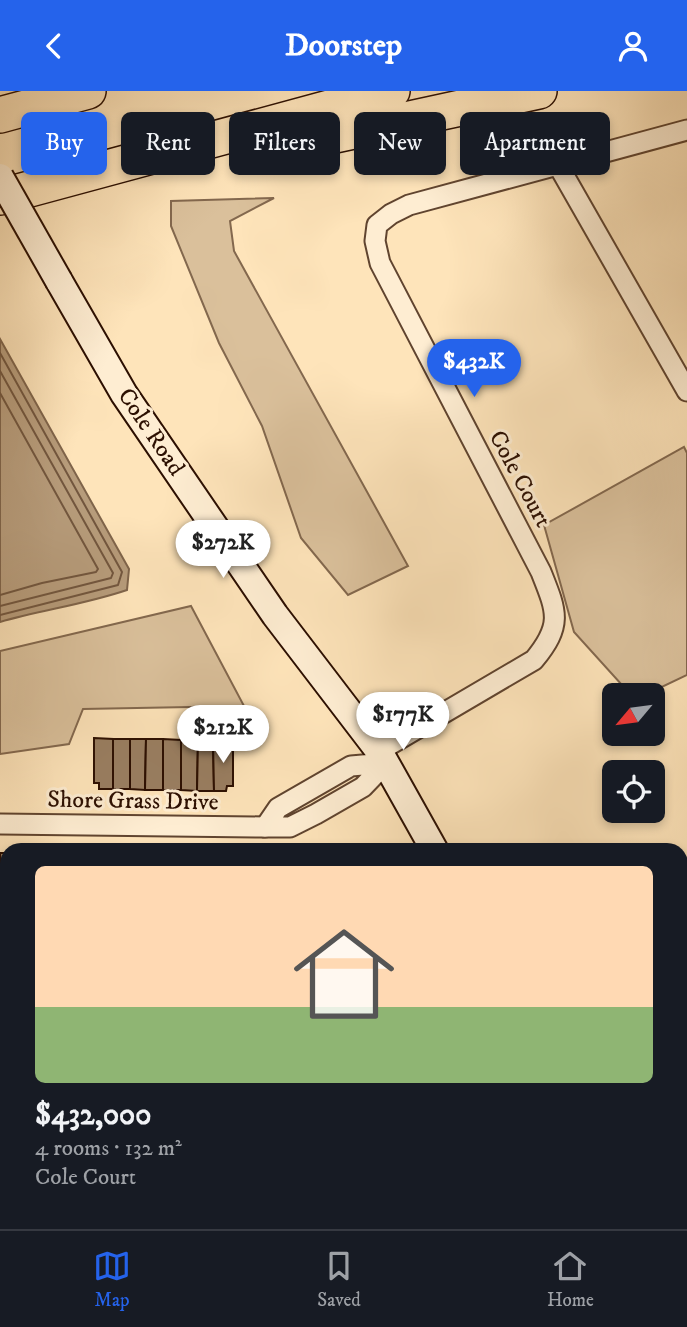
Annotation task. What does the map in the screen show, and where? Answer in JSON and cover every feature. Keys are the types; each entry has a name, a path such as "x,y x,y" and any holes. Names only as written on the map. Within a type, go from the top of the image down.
{"highway":[{"path":"0,102 21,91"},
{"path":"0,115 88,91"},
{"path":"215,139 392,91"},
{"path":"215,150 331,136 539,91"},
{"path":"0,197 121,164"}],"street":[{"name":"Cole Court","path":"610,151 687,130"},
{"name":"Cole Court","path":"382,757 534,660 549,642 554,629 552,601 541,572 380,263 374,241 377,225 409,205 521,175"},
{"path":"564,175 687,391"},
{"name":"Cole Road","path":"0,177 124,394 275,615 382,757 430,843"},
{"path":"265,827 278,808 303,793 351,766 382,757"},
{"name":"Shore Grass Drive","path":"0,824 290,827 363,787 382,757"},
{"path":"303,793 316,814"}],"shaded area":[{"path":"274,198 230,221 234,251 408,566 348,595 301,538 262,426 219,343 171,226 171,201"},
{"path":"684,447 687,453 687,675 665,685 665,683 620,683 574,632 544,525"},
{"path":"191,606 244,706 83,709 69,744 0,754 0,651"}],"water":[{"path":"0,339 129,569 127,590 0,622"}],"building":[{"path":"94,738 113,739 113,789 99,789 99,783 94,783"},
{"path":"113,739 130,739 130,789 113,789"},
{"path":"130,739 146,739 145,790 130,789"},
{"path":"146,739 163,739 163,790 145,790"},
{"path":"163,739 181,740 181,790 163,790"},
{"path":"181,740 198,740 197,791 181,790"},
{"path":"198,740 213,741 214,791 197,791"},
{"path":"213,741 233,741 233,786 227,786 226,791 214,791"}]}
